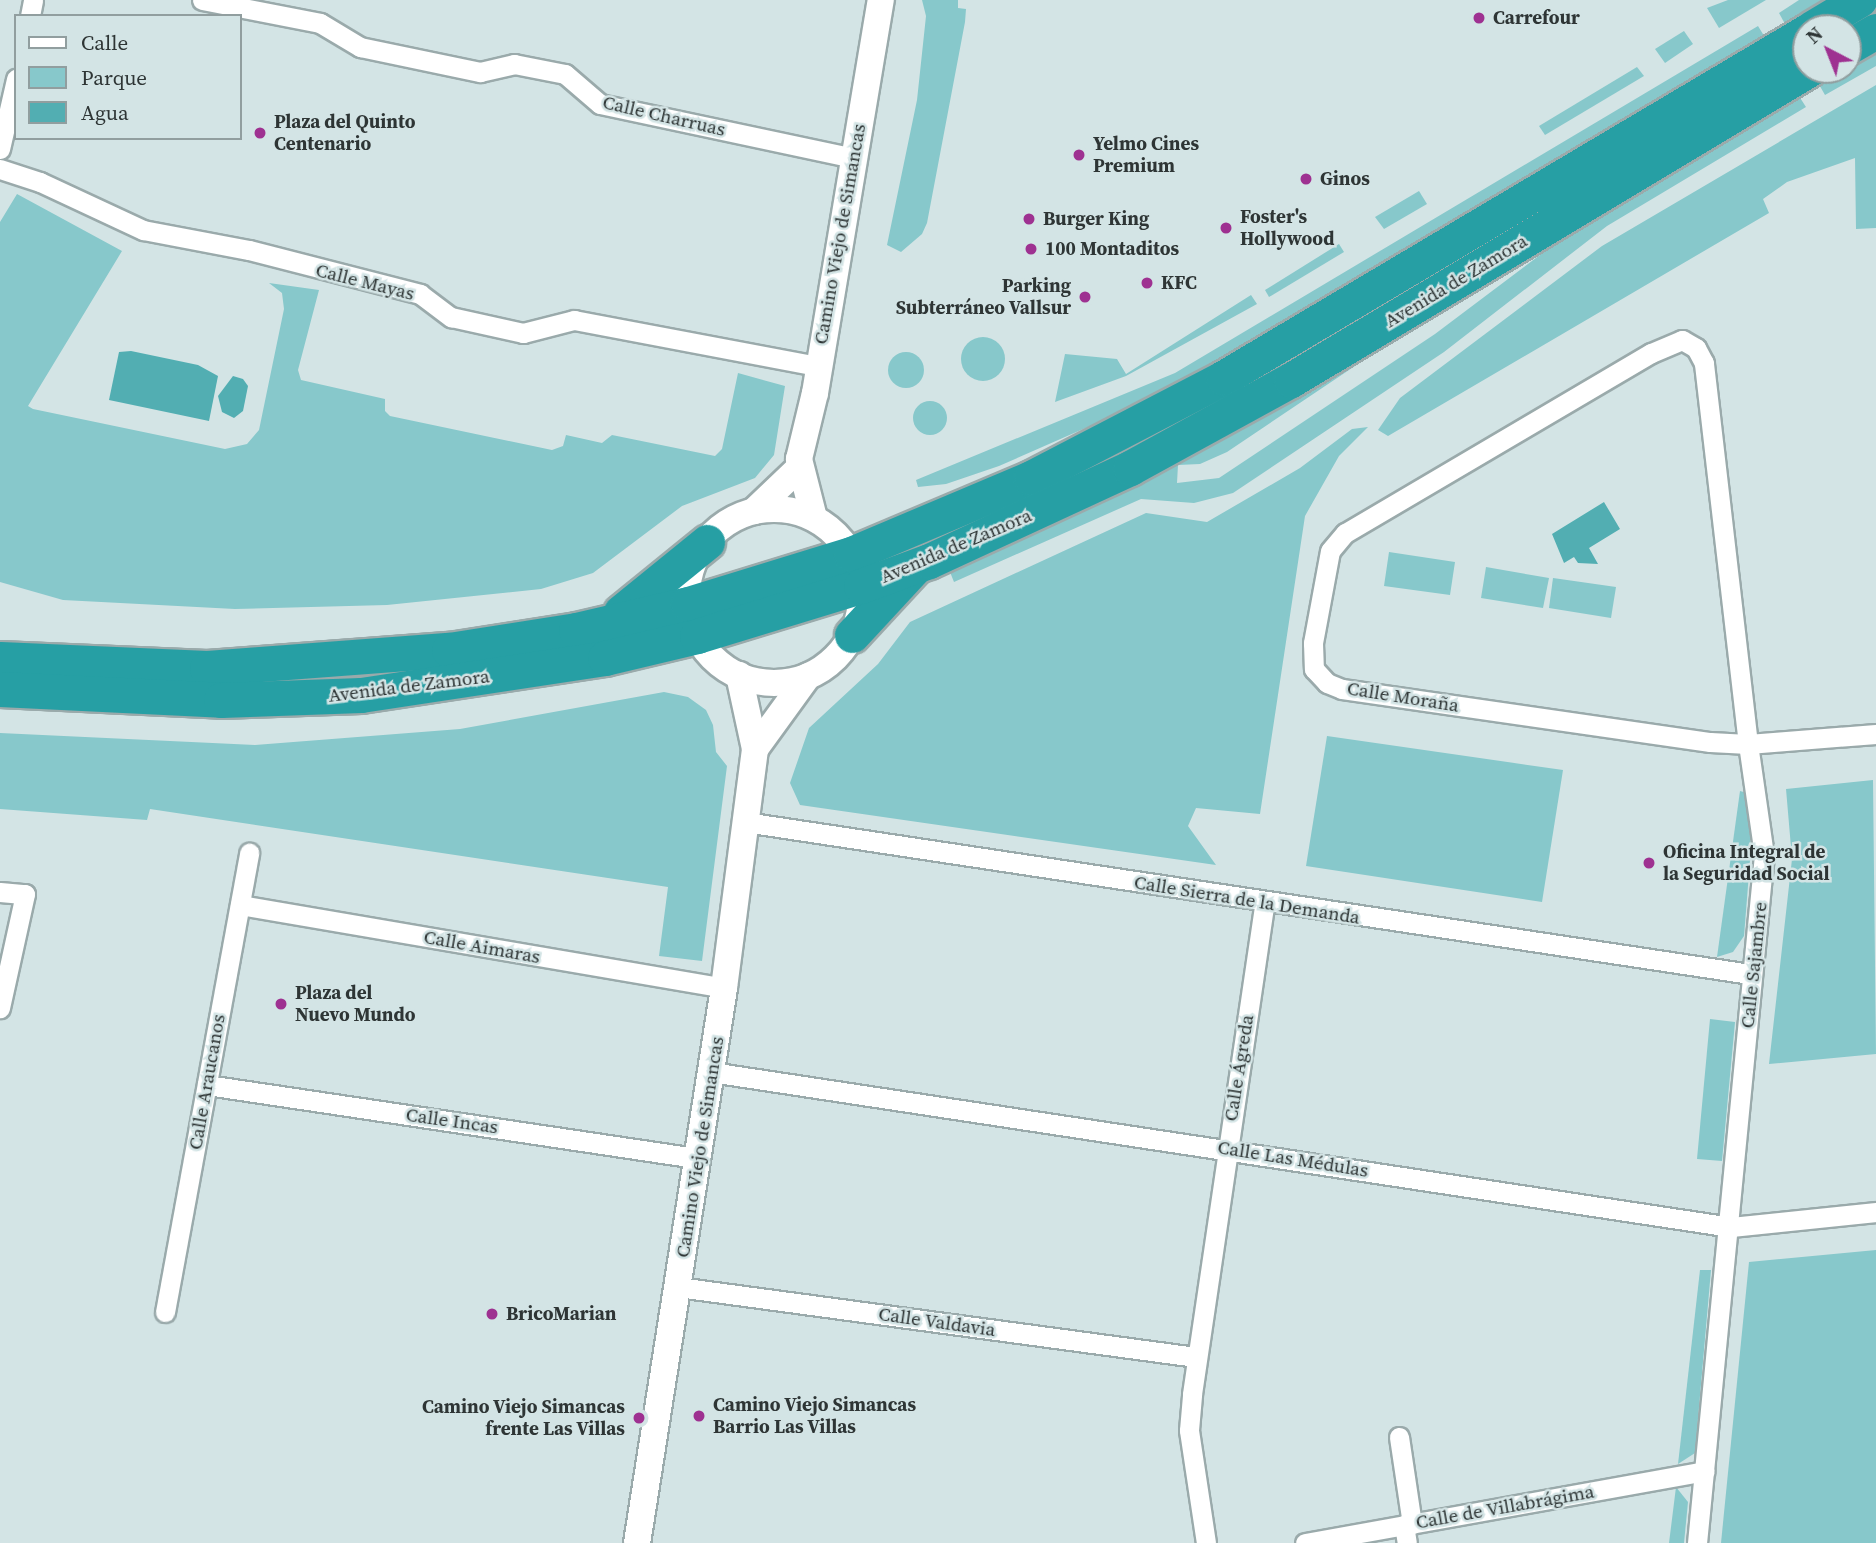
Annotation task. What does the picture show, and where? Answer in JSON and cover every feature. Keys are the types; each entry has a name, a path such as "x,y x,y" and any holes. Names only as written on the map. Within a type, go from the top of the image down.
{"highway":[{"path":"1836,14 1859,0"},
{"name":"Avenida de Zamora","path":"0,689 221,700 361,695 588,662 693,620 856,570 1223,378 1792,40"},
{"name":"Avenida de Zamora","path":"856,570 917,566 1130,468 1291,380 1792,80"},
{"path":"603,624 646,596 706,542"},
{"path":"852,635 917,566"},
{"name":"Avenida de Zamora","path":"0,659 207,668 449,650 603,624 693,620"}],"main road":[{"name":"Camino Viejo de Simancas","path":"799,468 881,0"},
{"path":"754,511 779,482 799,468 808,485 814,518"},
{"path":"784,509 814,518 832,530 856,570 852,635 828,664 808,676 772,683 739,675 710,654 693,620 692,568 706,542 731,521 754,511 784,509"},
{"name":"Camino Viejo de Simancas","path":"637,1543 724,988 755,750 739,675"},
{"name":"Camino Viejo de Simancas","path":"755,750 808,676"}],"street":[{"name":"Calle Charruas","path":"202,0 320,23 360,47 453,67 480,72 514,64 565,74 600,104 853,158"},
{"path":"0,149 14,88"},
{"name":"Calle Mayas","path":"0,169 40,182 143,230 249,250 421,294 451,317 523,333 574,320 818,366"},
{"name":"Calle Moraña","path":"1696,348 1682,340 1651,353 1345,533 1330,551 1313,643 1314,669 1327,683 1342,690 1748,744 1876,734"},
{"name":"Calle Sajambre","path":"1696,348 1704,363 1748,744 1764,855 1750,974 1731,1227 1697,1543"},
{"name":"Calle Sierra de la Demanda","path":"745,822 1264,904 1750,974"},
{"name":"Calle Araucanos","path":"165,1312 249,853"},
{"path":"0,892 25,894 0,1008"},
{"name":"Calle Ágreda","path":"1206,1543 1189,1430 1196,1357 1264,904"},
{"name":"Calle Aimaras","path":"240,905 724,988"},
{"name":"Calle Las Médulas","path":"711,1072 1227,1148 1731,1227 1876,1212"},
{"name":"Calle Incas","path":"206,1085 698,1158"},
{"name":"Calle Valdavia","path":"678,1287 1196,1357"},
{"path":"1399,1437 1408,1531"},
{"name":"Calle de Villabrágima","path":"1305,1543 1408,1531 1705,1471"}],"green space":[{"path":"922,0 958,0 958,8 966,9 965,22 927,223 922,234 901,252 887,245 917,100 926,16"},
{"path":"1728,0 1766,0 1719,28 1707,8"},
{"path":"1799,0 1824,0 1801,14 1792,14 1792,20 1785,24 1779,13"},
{"path":"1758,26 1766,39 1188,383 999,466 946,484 918,487 916,480 1175,373"},
{"path":"1684,31 1693,44 1665,63 1655,49"},
{"path":"1876,49 1876,66 1862,74 1862,56"},
{"path":"1637,67 1644,76 1545,135 1539,126"},
{"path":"1819,84 1844,84 1825,95"},
{"path":"1876,85 1876,228 1856,229 1855,158 1787,182 1763,199 1769,213 1388,436 1378,430 1400,398 1602,246"},
{"path":"1797,93 1806,107 1607,226 1444,352 1233,493 1194,503 1141,499 954,582 948,567 1425,319 1227,452 1200,464 1178,465 1177,483 1219,478 1435,334 1597,212"},
{"path":"1419,191 1427,204 1384,229 1375,217"},
{"path":"17,194 122,251 28,406 33,409 225,449 247,444 259,430 284,309 282,293 269,283 319,290 298,370 301,380 385,399 385,411 390,416 552,450 563,446 566,435 602,443 612,435 715,456 722,449 738,373 785,386 774,455 755,478 682,506 593,573 541,589 387,605 235,609 63,600 0,582 0,222"},
{"path":"1339,244 1344,252 1269,297 1265,290"},
{"path":"1251,295 1257,304 1126,376 1055,402 1065,354 1117,359 1126,374"},
{"path":"983,337 998,344 1005,359 998,374 983,381 968,374 961,359 968,344"},
{"path":"906,352 919,357 924,370 919,383 906,388 893,383 888,370 893,357"},
{"path":"930,401 942,406 947,418 942,430 930,435 918,430 913,418 918,406"},
{"path":"1368,427 1339,456 1305,516 1260,814 1196,808 1188,826 1216,865 800,805 790,783 809,728 878,664 910,622 1146,513 1207,522 1300,468 1352,429"},
{"path":"1389,552 1455,562 1450,595 1384,586"},
{"path":"1486,567 1549,578 1543,608 1481,598"},
{"path":"1553,578 1616,587 1611,618 1549,608"},
{"path":"664,692 688,697 706,710 713,725 716,752 727,766 702,961 659,956 668,887 150,809 147,820 0,809 0,733 255,745 460,729"},
{"path":"1327,736 1563,770 1542,902 1306,866"},
{"path":"1873,780 1876,1054 1769,1064 1792,859 1786,789"},
{"path":"1740,791 1747,793 1751,848 1744,936 1733,952 1717,957"},
{"path":"1710,1019 1735,1022 1722,1161 1697,1159"},
{"path":"1876,1250 1876,1543 1721,1543 1749,1262"},
{"path":"1700,1270 1711,1270 1695,1453 1678,1464"},
{"path":"1676,1487 1688,1502 1684,1543 1669,1543"}],"water":[{"path":"131,351 198,365 218,376 209,421 109,400 119,352"},
{"path":"233,376 243,379 248,386 243,411 234,418 222,412 218,396"},
{"path":"1604,502 1620,529 1589,548 1598,564 1578,563 1574,557 1564,563 1552,534"}],"place":[{"name":"Carrefour","path":"1479,18"},
{"name":"Plaza del Quinto Centenario","path":"260,133"},
{"name":"Yelmo Cines Premium","path":"1079,155"},
{"name":"Ginos","path":"1306,179"},
{"name":"Burger King","path":"1029,219"},
{"name":"Foster's Hollywood","path":"1226,228"},
{"name":"100 Montaditos","path":"1031,249"},
{"name":"KFC","path":"1147,283"},
{"name":"Parking Subterráneo Vallsur","path":"1085,297"},
{"name":"Oficina Integral de la Seguridad Social","path":"1649,863"},
{"name":"Plaza del Nuevo Mundo","path":"281,1004"},
{"name":"BricoMarian","path":"492,1314"},
{"name":"Camino Viejo Simancas Barrio Las Villas","path":"699,1416"},
{"name":"Camino Viejo Simancas frente Las Villas","path":"639,1418"}]}
